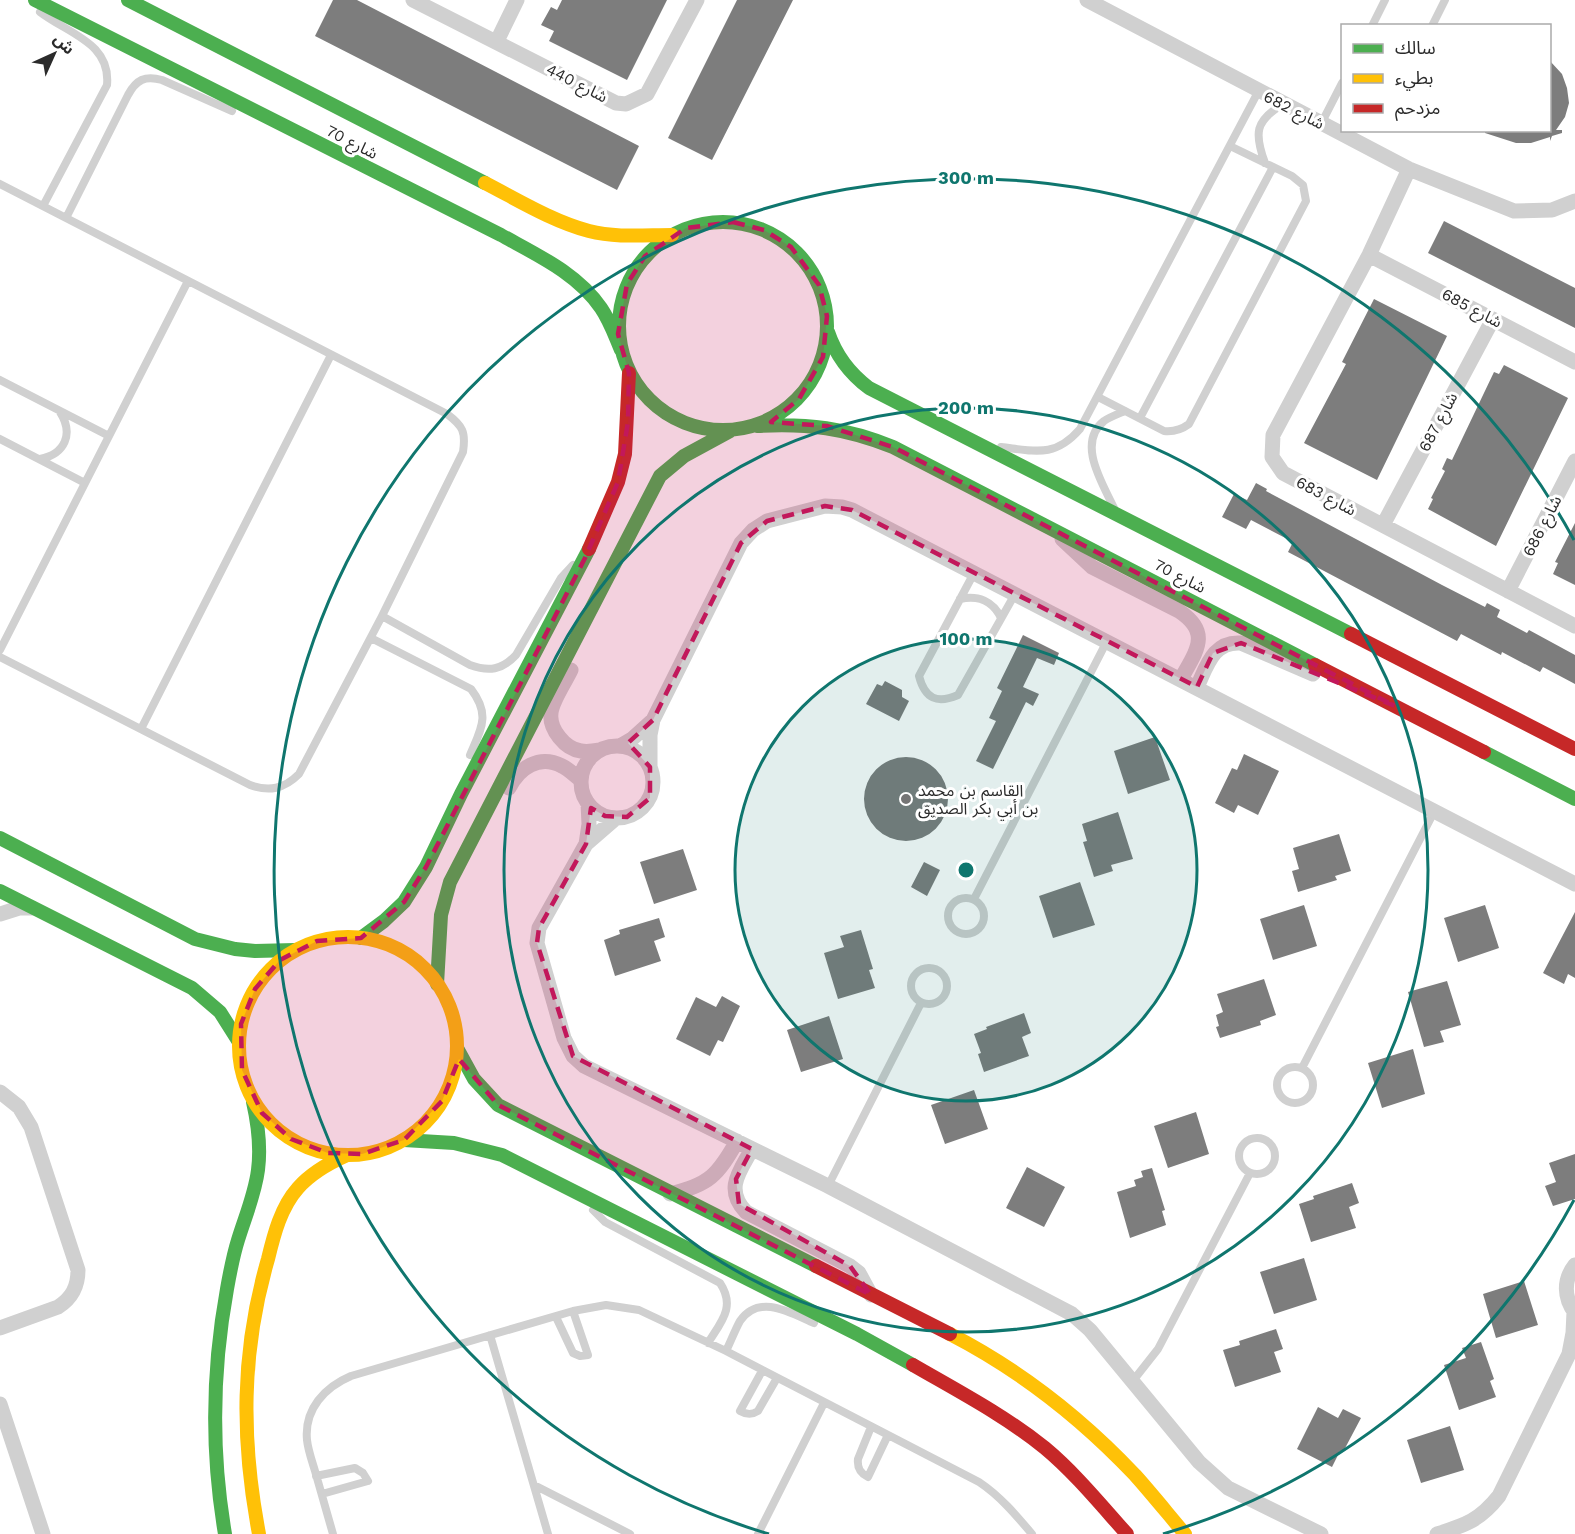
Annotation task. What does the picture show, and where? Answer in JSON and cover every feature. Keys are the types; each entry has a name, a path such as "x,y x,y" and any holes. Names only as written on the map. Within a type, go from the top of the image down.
{"main road":[{"name":"شارع 70","path":"35,0 501,235 559,267 589,293 602,310 621,350"},
{"name":"شارع 70","path":"128,0 557,220 590,231 617,235 672,235"},
{"path":"733,222 749,225 778,238 802,258 819,285 824,300 828,332 823,357 814,379 799,399 779,415 757,426 730,431 699,429 671,417 647,398 629,373 621,350 618,317 627,284 645,256 672,235 701,224 733,222"},
{"name":"شارع 70","path":"828,332 838,358 857,380 869,388 1575,749"},
{"path":"361,938 404,902 426,867 461,794 585,558 618,482 625,454 629,373"},
{"name":"شارع 70","path":"757,426 792,423 826,426 861,434 893,447 1575,799"},
{"path":"437,984 441,915 450,882 660,476 673,463 690,452 730,431"},
{"path":"0,838 195,939 234,949 296,950"},
{"path":"0,891 192,988 220,1012 239,1042"},
{"path":"225,1534 216,1457 215,1392 220,1328 240,1233 257,1180 259,1142 258,1124 242,1070 239,1042 243,1014 255,988 280,960 296,950 328,939 361,938 387,945 411,958 425,969 448,1004 457,1048 453,1075 442,1101 426,1123 404,1140 377,1151 347,1155 309,1148 291,1139 268,1120 251,1096"},
{"path":"457,1048 467,1070 480,1089 498,1105 986,1355 1064,1410 1134,1474 1185,1534"},
{"path":"404,1140 454,1142 502,1155 857,1334 991,1409 1018,1427 1069,1470 1127,1534"},
{"path":"259,1534 247,1465 244,1425 245,1384 255,1304 265,1264 286,1206 297,1189 312,1175 328,1163 347,1155"}],"street":[{"name":"شارع 440","path":"413,0 616,103 626,104 646,94 697,0"},
{"path":"497,41 517,0"},
{"name":"شارع 682","path":"1088,0 1258,92 1321,124 1341,129"},
{"name":"شارع 682","path":"1346,132 1409,169 1514,211 1552,210 1575,201"},
{"name":"شارع 683","path":"1409,169 1369,255 1273,435 1272,457 1283,473 1575,626"},
{"name":"شارع 685","path":"1369,255 1575,362"},
{"name":"شارع 687","path":"1383,525 1492,319"},
{"name":"شارع 686","path":"1509,591 1575,461"},
{"path":"588,803 596,811 616,818 627,817 644,806 653,788 650,767 650,735 653,720 741,543 753,530 767,521 825,506 842,507 852,510 1197,687 1575,884"},
{"path":"1052,528 1073,551 1092,567 1179,610 1191,619 1198,632 1198,647 1181,679"},
{"path":"575,642 574,664 551,711 551,720 558,737 580,751 600,750 620,746 632,739 653,720"},
{"path":"1197,687 1213,653 1223,645 1241,643 1358,694 1395,706"},
{"path":"620,746 638,753 650,767"},
{"path":"586,844 589,824 588,803 582,788 582,780 587,763 600,750"},
{"path":"471,839 487,830 515,775 523,768 542,762 553,762 582,780"},
{"path":"616,818 586,844 539,927 537,943 564,1038 573,1056 584,1066 828,1186 1072,1314 1090,1330 1199,1462 1216,1479 1227,1488 1321,1534"},
{"path":"0,915 19,908 33,908"},
{"path":"0,1092 19,1107 31,1127 78,1270 76,1288 65,1302 58,1307 0,1328"},
{"path":"670,1194 702,1185 714,1176 737,1141"},
{"path":"752,1149 736,1179 734,1188 739,1204 746,1212 850,1266 859,1273 871,1295"},
{"path":"1437,1534 1467,1525 1499,1496 1572,1351 1574,1312 1566,1295 1566,1286 1568,1276 1575,1265"},
{"path":"0,1404 43,1534"}],"lane":[{"path":"25,0 49,19 98,51 105,61 108,73 107,86 44,206"},
{"path":"1373,24 1385,0"},
{"path":"1433,24 1445,0"},
{"path":"66,218 128,94 141,79 152,77 162,80 244,116 276,122"},
{"path":"1321,124 1341,85"},
{"path":"981,444 1054,450 1069,442 1080,429 1258,92"},
{"path":"1265,163 1257,137 1259,128 1265,116 1283,104"},
{"path":"1098,397 1164,431 1183,429 1190,424 1306,201 1303,185 1292,176 1230,146"},
{"path":"1140,418 1273,167"},
{"path":"0,184 447,414 459,423 465,437 463,452 371,638 299,774 282,787 271,790 250,785 0,657"},
{"path":"0,650 188,281"},
{"path":"141,729 331,355"},
{"path":"0,380 109,436"},
{"path":"40,459 50,457 59,451 65,442 68,431 66,420 60,411"},
{"path":"1115,512 1097,471 1091,445 1103,422 1125,411"},
{"path":"0,439 85,483"},
{"path":"382,616 470,665 482,670 495,670 507,664 516,655 568,568 585,558"},
{"path":"974,573 919,676 922,688 932,698 945,700 958,695 1015,594"},
{"path":"960,599 968,597 984,600 994,607 1001,618"},
{"path":"371,638 471,689 478,699 483,711 483,723 464,771 461,794"},
{"path":"974,899 1107,641"},
{"path":"1302,1068 1435,810"},
{"path":"964,897 974,899 981,905 985,914 983,924 977,931 968,935 959,933 951,927 947,918 949,908 955,901 964,897"},
{"path":"927,968 936,969 944,975 948,984 946,994 940,1001 931,1005 921,1003 914,997 910,988 912,979 918,971 927,968"},
{"path":"828,1186 921,1003"},
{"path":"1292,1067 1302,1068 1310,1074 1313,1083 1312,1093 1306,1100 1297,1104 1287,1102 1280,1096 1276,1087 1278,1078 1283,1070 1292,1067"},
{"path":"1255,1137 1265,1138 1272,1144 1276,1154 1274,1163 1268,1171 1259,1174 1250,1173 1242,1167 1239,1158 1240,1148 1246,1141 1255,1137"},
{"path":"1132,1382 1158,1349 1250,1173"},
{"path":"584,1196 605,1222 720,1283 726,1292 728,1304 725,1315 708,1343"},
{"path":"333,1534 307,1440 308,1423 313,1407 322,1393 335,1382 573,1311 606,1305 639,1310 726,1351 991,1490 1032,1534"},
{"path":"726,1351 740,1321 756,1308 776,1307 823,1328"},
{"path":"556,1317 573,1353 580,1356 588,1355 573,1311"},
{"path":"833,1332 857,1334"},
{"path":"490,1335 548,1534"},
{"path":"762,1371 740,1412 745,1414 758,1411 777,1378"},
{"path":"758,1534 824,1403"},
{"path":"871,1427 857,1465 859,1470 868,1477 888,1435"},
{"path":"316,1476 355,1468 363,1473 368,1481 322,1494"},
{"path":"534,1485 630,1534"}],"highlighted area":[{"path":"733,222 764,230 791,247 819,285 827,316 823,357 799,399 771,422 827,426 893,447 1395,706 1241,643 1213,653 1197,687 852,510 825,506 767,521 741,543 653,720 628,743 650,767 650,798 627,817 605,816 591,808 586,844 539,928 537,943 573,1056 752,1149 736,1179 739,1204 850,1266 871,1295 498,1105 459,1059 442,1101 404,1140 362,1154 328,1153 291,1139 262,1113 242,1070 241,1024 255,989 280,960 317,941 361,938 404,902 426,867 585,558 618,482 628,422 629,373 618,334 627,284 645,256 686,228"}],"building":[{"path":"333,0 357,0 639,146 617,190 315,36"},
{"path":"562,0 667,0 627,80 549,41 554,31 541,25 551,7 557,10"},
{"path":"737,0 793,0 712,160 668,138"},
{"path":"1551,62 1562,74 1569,103 1565,117 1556,130 1562,130 1562,133 1552,136 1550,141 1550,137 1531,143 1516,143 1485,133 1551,132"},
{"path":"1444,221 1575,288 1575,328 1428,253"},
{"path":"1374,299 1447,336 1377,480 1304,443 1346,364 1342,362"},
{"path":"1504,365 1568,398 1496,546 1428,509 1445,471 1442,469 1447,458 1452,460 1494,372 1499,374"},
{"path":"1256,483 1267,489 1266,491 1442,585 1485,607 1487,603 1500,610 1497,617 1527,633 1529,630 1575,655 1575,684 1543,667 1540,672 1502,652 1501,655 1461,634 1457,641 1288,552 1293,542 1251,520 1246,529 1222,517 1234,494 1247,500"},
{"path":"1575,523 1575,585 1553,574 1558,563 1555,562"},
{"path":"1023,635 1059,653 1054,665 1037,658 1023,687 1039,694 1033,706 1026,702 993,769 976,761 996,721 989,718 1002,691 997,688"},
{"path":"885,681 902,690 902,697 909,701 899,721 866,704 877,684 882,686"},
{"path":"1155,737 1170,780 1128,794 1114,751"},
{"path":"1244,754 1279,771 1258,815 1238,805 1234,813 1215,803 1232,768 1237,770"},
{"name":"القاسم بن محمد بن أبي بكر الصديق","path":"898,757 914,757 930,764 941,775 948,791 945,815 936,829 914,841 898,841 882,834 871,823 864,807 864,791 871,775 882,764"},
{"path":"1118,812 1133,859 1111,865 1113,871 1094,877 1083,842 1087,841 1082,824"},
{"path":"1339,834 1351,871 1335,876 1337,880 1298,892 1292,871 1299,869 1293,848"},
{"path":"683,849 697,890 654,904 640,862"},
{"path":"924,862 940,870 927,896 911,887"},
{"path":"1080,882 1095,925 1053,938 1039,896"},
{"path":"1304,905 1317,946 1273,960 1260,919"},
{"path":"1485,905 1499,948 1458,962 1444,918"},
{"path":"1575,912 1575,978 1568,974 1564,984 1543,973"},
{"path":"659,918 665,937 654,941 661,961 615,976 604,940 620,934 619,930"},
{"path":"861,930 873,969 869,970 875,988 838,999 824,953 844,947 840,936"},
{"path":"1264,979 1276,1015 1260,1021 1261,1025 1220,1038 1216,1027 1219,1026 1216,1015 1223,1012 1217,994"},
{"path":"1447,981 1461,1025 1440,1031 1444,1042 1424,1047 1408,992"},
{"path":"722,996 740,1006 723,1042 718,1040 710,1056 676,1039 696,997 716,1007"},
{"path":"1024,1013 1031,1033 1022,1037 1029,1056 984,1072 978,1054 981,1053 974,1034 987,1029 986,1027"},
{"path":"829,1016 843,1059 801,1072 787,1030"},
{"path":"1413,1049 1425,1094 1382,1108 1368,1063"},
{"path":"974,1090 988,1129 945,1144 931,1105"},
{"path":"1196,1112 1209,1154 1168,1168 1154,1126"},
{"path":"1575,1154 1575,1199 1553,1206 1545,1186 1556,1182 1549,1163"},
{"path":"1027,1167 1065,1187 1044,1227 1006,1208"},
{"path":"1152,1168 1165,1210 1162,1211 1166,1225 1130,1238 1117,1192 1136,1186 1134,1180 1143,1177 1141,1171"},
{"path":"1352,1183 1359,1203 1349,1207 1356,1228 1311,1242 1299,1204 1314,1199 1313,1196"},
{"path":"1304,1258 1317,1300 1274,1314 1260,1272"},
{"path":"1524,1281 1538,1325 1496,1338 1483,1294"},
{"path":"1276,1329 1283,1349 1274,1352 1281,1372 1235,1387 1223,1350 1240,1345 1239,1341"},
{"path":"1481,1342 1494,1379 1490,1381 1496,1397 1459,1410 1444,1365 1466,1358 1462,1348"},
{"path":"1318,1407 1338,1418 1343,1409 1361,1418 1343,1452 1340,1451 1332,1467 1297,1449"},
{"path":"1450,1426 1464,1470 1421,1483 1407,1440"}],"traffic: fast":[{"path":"35,0 501,235 542,258 568,275 591,296 607,318 621,350"},
{"path":"128,0 485,183"},
{"path":"713,222 733,222 753,226 772,234 797,252 810,268 819,286 827,316 827,326 823,356 819,366 810,384 797,400 781,413 753,426 733,430 713,430 693,426 674,418 657,407 642,392 623,356 619,336 619,316 623,296 631,277 642,260 657,245 693,226 713,222"},
{"path":"828,332 844,363 869,388 1351,634"},
{"path":"757,426 793,425 826,428 859,435 893,447 1315,665"},
{"path":"437,984 441,915 450,882 660,476 684,456 730,431"},
{"path":"361,938 404,902 426,867 461,794 589,549"},
{"path":"1484,752 1575,799"},
{"path":"0,838 195,939 235,949 295,950"},
{"path":"0,891 192,988 220,1012 239,1042"},
{"path":"457,1048 474,1079 498,1105 816,1266"},
{"path":"225,1534 217,1473 215,1411 218,1350 230,1270 257,1179 259,1153 253,1102"},
{"path":"404,1140 454,1143 502,1155 857,1334 913,1365"}],"traffic: slow":[{"path":"485,183 549,216 589,231 620,235 672,235"},
{"path":"348,937 369,939 390,946 425,969 448,1004 455,1025 457,1046 455,1067 448,1088 425,1123 390,1146 369,1153 348,1155 327,1153 306,1146 271,1123 248,1088 241,1067 239,1046 241,1025 248,1004 271,969 306,946 327,939 348,937"},
{"path":"259,1534 253,1499 247,1430 249,1362 259,1294 276,1231 292,1195 314,1173 347,1155"},
{"path":"950,1334 1024,1379 1071,1415 1115,1454 1185,1534"}],"traffic: jam":[{"path":"589,549 618,482 625,454 629,373"},
{"path":"1351,634 1575,749"},
{"path":"1315,665 1484,752"},
{"path":"816,1266 950,1334"},
{"path":"913,1365 997,1414 1045,1448 1127,1534"}],"place":[{"name":"القاسم بن محمد بن أبي بكر الصديق","path":"906,799"}]}
